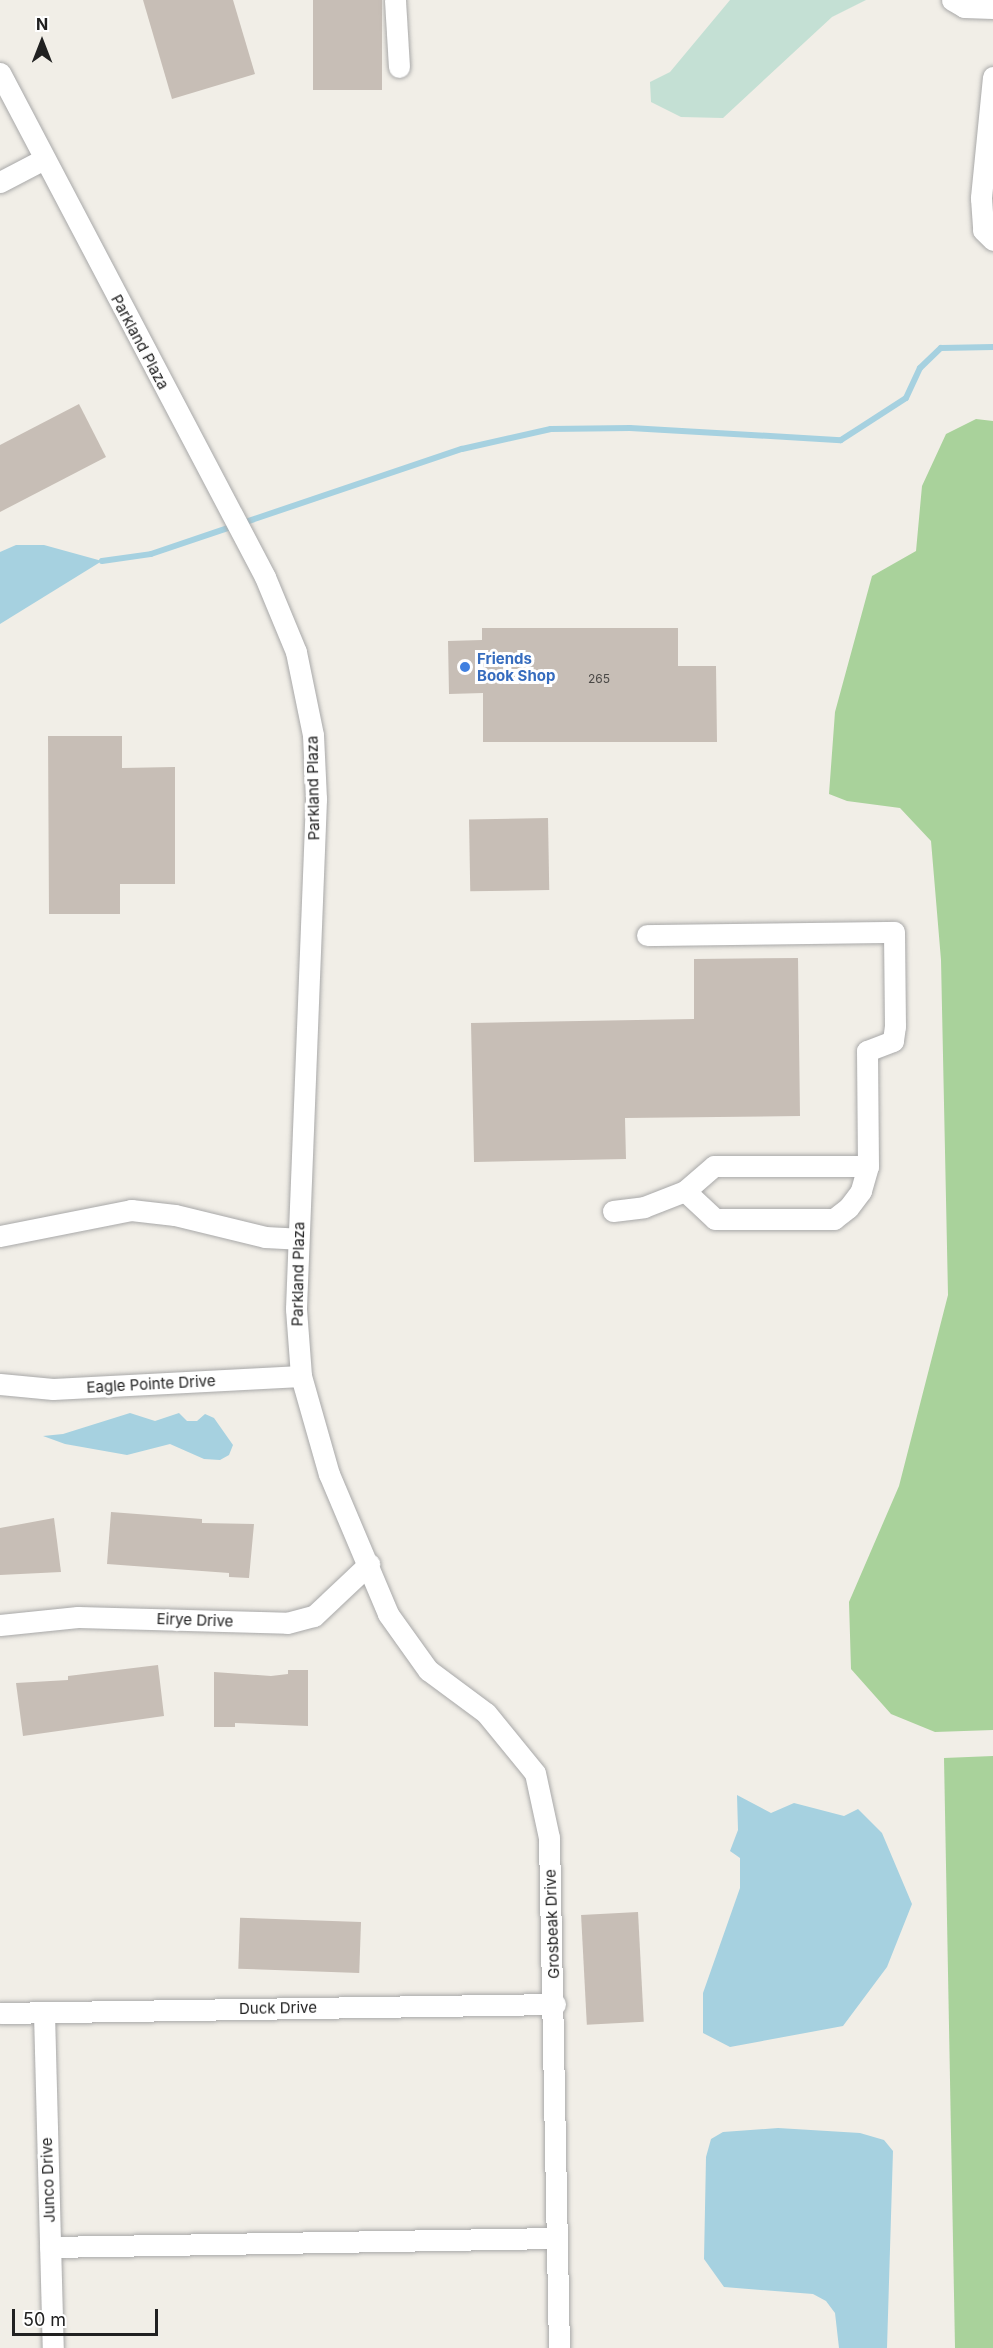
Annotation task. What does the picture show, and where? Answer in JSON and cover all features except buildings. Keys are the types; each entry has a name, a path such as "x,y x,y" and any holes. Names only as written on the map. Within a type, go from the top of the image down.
{"street":[{"path":"395,0 399,68"},
{"path":"952,0 964,7 993,9"},
{"name":"Parkland Plaza","path":"0,73 42,160 249,547 280,608 296,652 316,765 296,1309 302,1376 329,1474 369,1564"},
{"path":"993,77 981,198 983,230 993,240"},
{"path":"0,182 42,160"},
{"path":"647,935 894,932 892,1041 867,1051 868,1166 861,1191 834,1219 715,1219 685,1191"},
{"path":"614,1211 644,1207 685,1191 714,1166 868,1166"},
{"path":"0,1236 131,1210 175,1215 265,1237 298,1239"},
{"name":"Eagle Pointe Drive","path":"0,1384 53,1389 302,1376"},
{"name":"Eirye Drive","path":"0,1624 78,1617 287,1623 314,1616 369,1564"},
{"name":"Grosbeak Drive","path":"369,1564 388,1614 428,1670 486,1713 535,1773 549,1839 555,2004 559,2348"},
{"name":"Duck Drive","path":"0,2013 555,2004"},
{"name":"Junco Drive","path":"44,2013 53,2348"},
{"path":"50,2247 556,2238"}],"green space":[{"path":"730,0 866,0 832,17 723,118 681,117 651,102 650,82 670,72"},
{"path":"976,419 993,421 993,1730 935,1732 891,1714 851,1669 849,1602 899,1486 948,1295 941,960 931,841 900,808 847,801 829,794 835,712 872,576 916,551 922,486 946,434"},
{"path":"993,1756 993,2348 955,2348 944,1758"}],"water":[{"path":"16,545 44,545 102,561 0,624 0,552"},
{"path":"130,1413 155,1421 179,1413 187,1421 197,1421 205,1414 214,1418 233,1445 229,1455 220,1460 204,1459 170,1444 127,1455 65,1444 43,1436 63,1434"},
{"path":"737,1795 771,1813 794,1803 844,1816 858,1809 882,1833 912,1904 887,1967 843,2026 730,2047 703,2033 703,1993 740,1888 740,1858 730,1851 738,1830"},
{"path":"778,2128 860,2133 884,2140 893,2151 887,2348 839,2348 835,2313 826,2301 813,2294 724,2287 704,2259 706,2157 711,2139 723,2132"}],"waterway":[{"path":"102,561 151,554 462,449 551,429 630,428 841,440 906,398 920,368 941,348 993,347"}],"place":[{"name":"Friends Book Shop","path":"465,667"}]}
